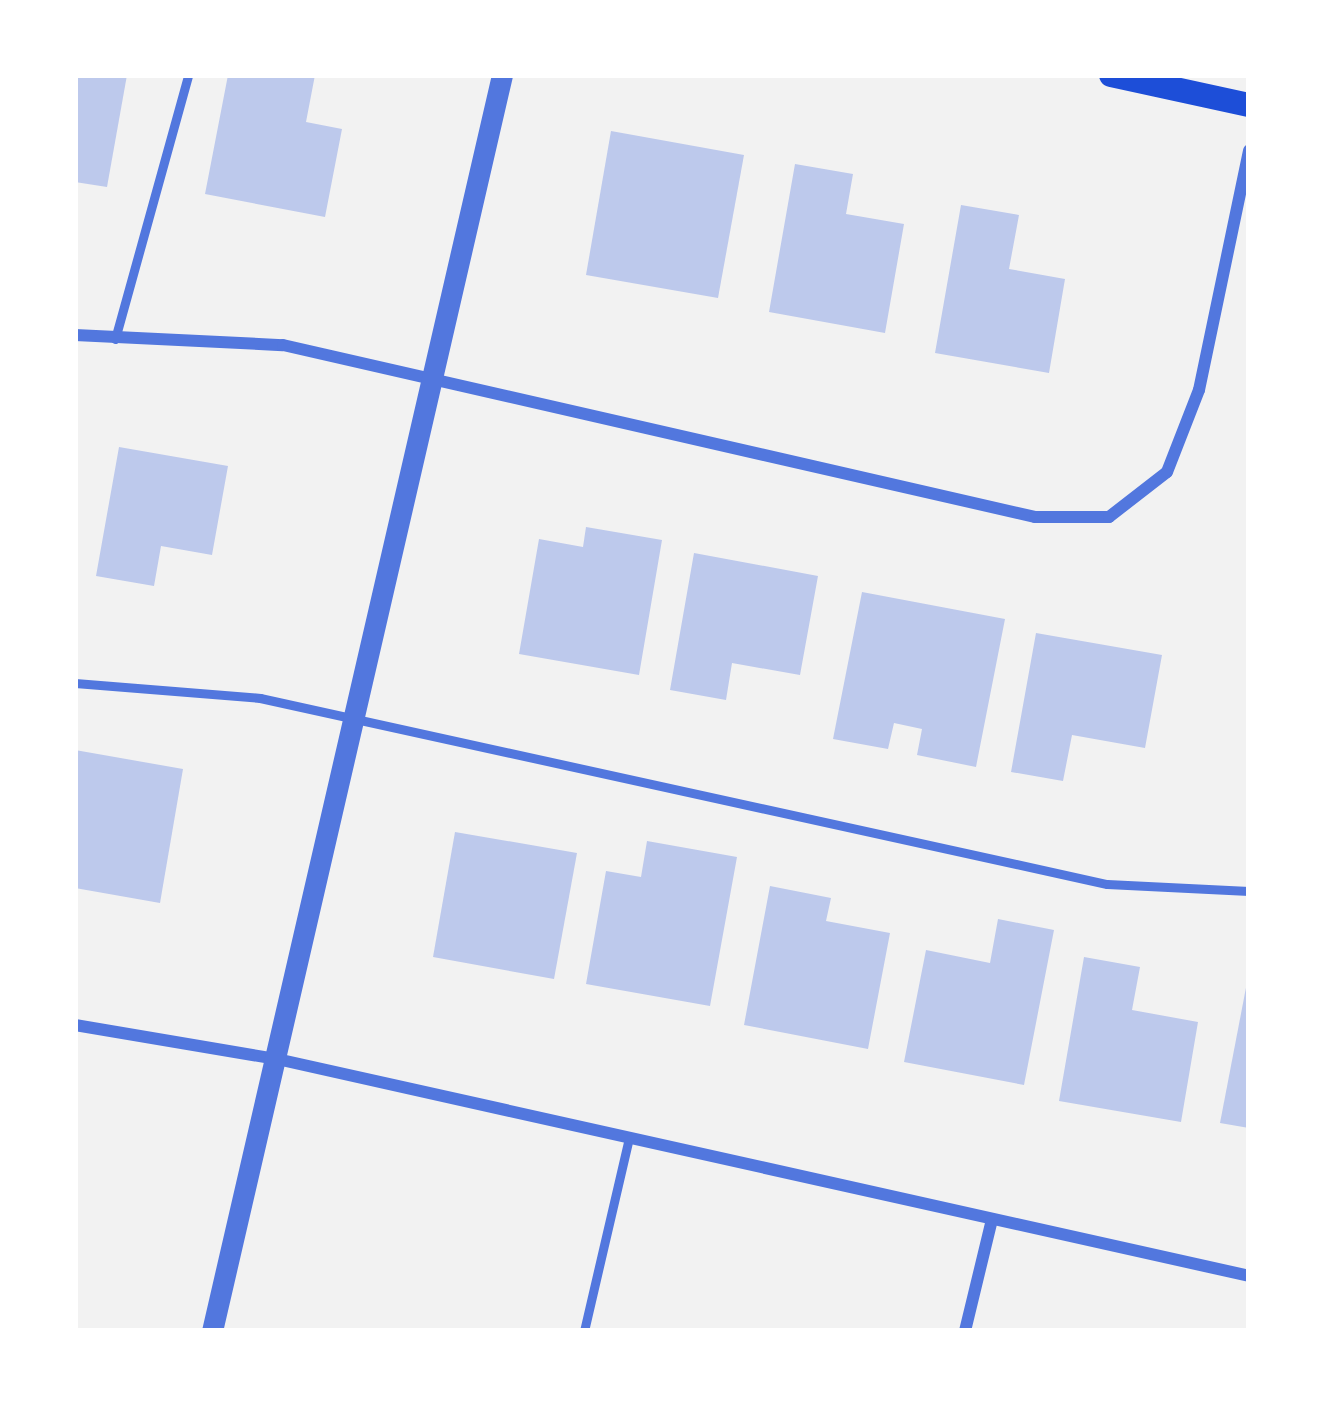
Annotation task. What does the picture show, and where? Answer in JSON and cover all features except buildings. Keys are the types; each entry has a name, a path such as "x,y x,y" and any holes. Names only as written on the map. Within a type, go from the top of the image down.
{"main road":[{"path":"1112,75 1249,105"}],"street":[{"path":"212,1331 502,75"},
{"path":"75,335 283,345 1035,517 1109,517 1167,472 1183,431 1249,150"},
{"path":"75,1025 277,1059 1249,1276"},
{"path":"964,1331 992,1220"}],"lane":[{"path":"115,339 188,75"},
{"path":"75,683 260,698 1107,884 1249,891"},
{"path":"584,1331 629,1137"}]}
